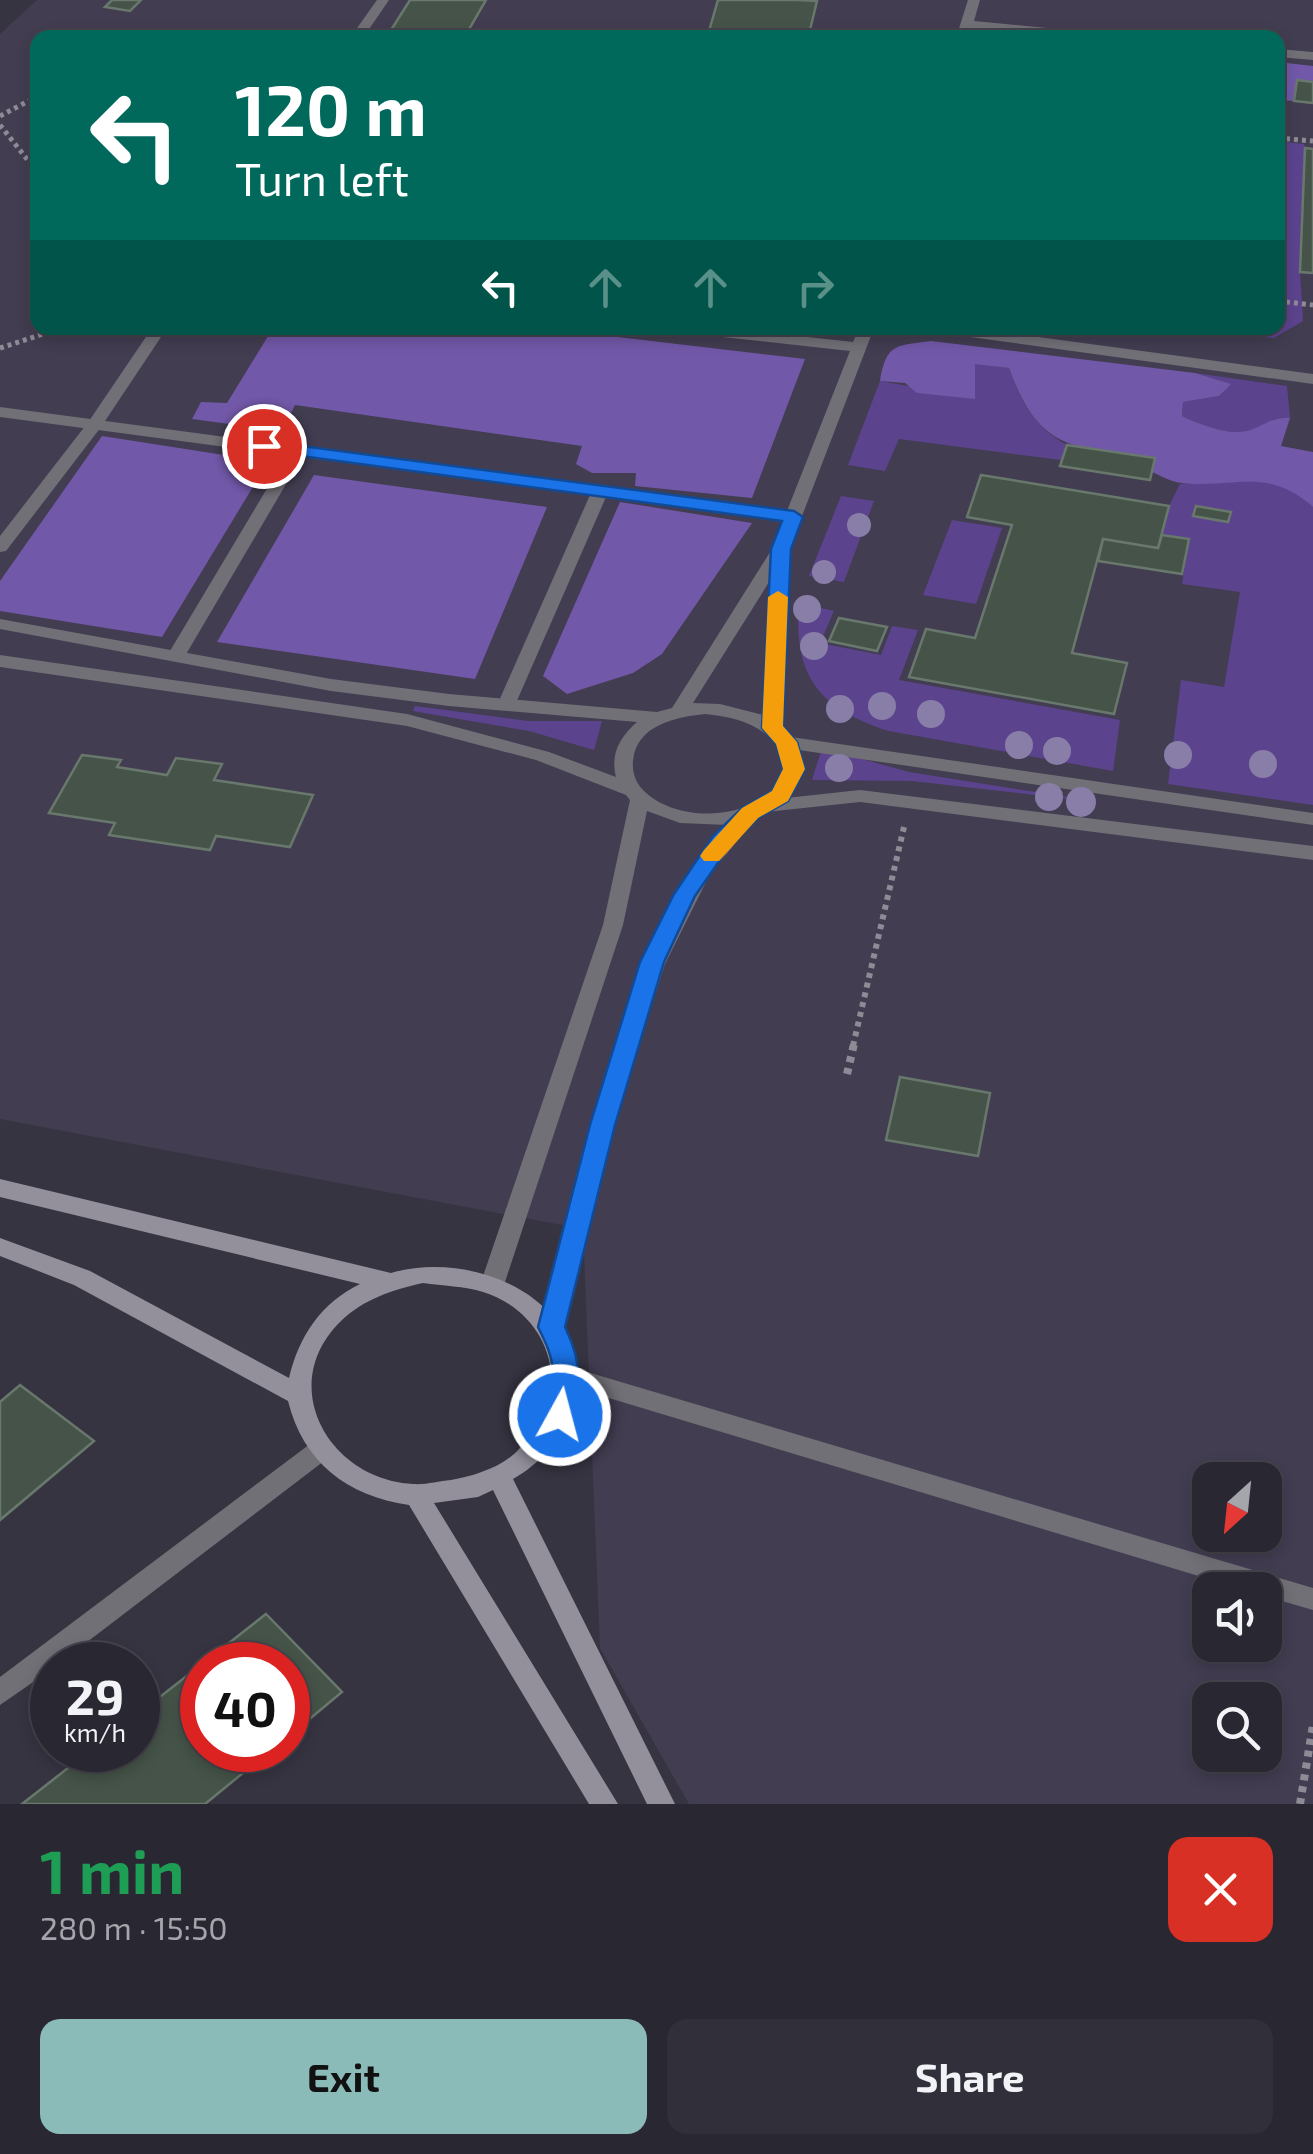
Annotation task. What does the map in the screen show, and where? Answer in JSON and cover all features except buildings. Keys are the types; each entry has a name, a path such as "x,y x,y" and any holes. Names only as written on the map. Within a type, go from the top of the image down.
{"street":[{"path":"362,30 383,0"},
{"path":"964,30 974,0"},
{"path":"1285,54 1313,56"},
{"path":"0,547 95,424 154,335"},
{"path":"750,335 860,347"},
{"path":"680,710 781,549 864,335"},
{"path":"993,335 1313,379"},
{"path":"0,412 794,517"},
{"path":"176,656 297,451"},
{"path":"507,703 600,491"},
{"path":"552,1327 602,1125 652,962 685,894 721,841 780,796 794,769 779,735 781,549"},
{"path":"0,624 331,685 448,700 656,718"},
{"path":"0,661 407,720 542,756 636,794 662,811 691,819 721,820 758,810 860,796 1313,854"},
{"path":"493,1282 614,925 636,794 623,770 624,750 636,732 656,718 680,710 730,710 779,735 1313,820"},
{"path":"0,1188 388,1282"},
{"path":"0,1247 82,1278 297,1394"},
{"path":"441,1274 493,1282 527,1300 552,1327 563,1350 567,1376 560,1415 536,1450 499,1477 460,1492 416,1495 378,1489 345,1473 319,1450 304,1424 297,1394 303,1358 321,1326 350,1300 388,1282 441,1274"},
{"path":"567,1376 1313,1599"},
{"path":"0,1693 319,1450"},
{"path":"499,1477 661,1804"},
{"path":"416,1495 604,1804"}],"path":[{"path":"0,116 30,100"},
{"path":"0,125 30,163"},
{"path":"1285,138 1313,140"},
{"path":"1285,302 1313,305"},
{"path":"0,348 40,335"},
{"path":"847,1074 910,802"},
{"path":"1300,1804 1313,1725"}],"shaded area":[{"path":"37,0 1313,0 1313,1804 689,1804 600,1648 583,1229 0,1119 0,34"},
{"path":"1285,63 1313,66 1313,82 1297,80 1294,101 1285,100"},
{"path":"1285,142 1304,144 1305,148 1300,272 1303,321 1285,332"},
{"path":"269,335 601,335 805,359 752,498 635,486 636,473 592,473 576,464 582,446 295,405 282,431 192,419 201,402 227,403"},
{"path":"1229,335 1279,335 1274,338"},
{"path":"931,341 1195,373 1231,384 1219,396 1183,402 1182,416 1236,432 1290,418 1281,446 1313,452 1313,507 1281,487 1250,482 1178,482 1152,472 1154,458 1063,441 1033,417 1009,368 975,364 975,399 917,393 905,383 880,381 886,359 895,349"},
{"path":"975,363 1009,368 1030,412 1067,445 1061,460 899,439 885,471 848,465 880,381 975,398"},
{"path":"1195,373 1287,386 1290,418 1236,432 1182,416 1183,402 1219,396 1229,384"},
{"path":"102,436 268,462 162,637 0,611 0,581"},
{"path":"314,475 547,507 475,679 217,642"},
{"path":"1248,479 1292,488 1313,507 1313,805 1168,784 1181,680 1224,687 1240,592 1182,584 1189,539 1162,535 1169,506 1180,484"},
{"path":"841,496 874,501 844,582 809,576"},
{"path":"620,502 752,523 662,654 633,673 567,694 543,676"},
{"path":"952,520 1002,528 976,604 923,595"},
{"path":"799,603 834,611 820,643 881,655 892,626 918,630 899,680 1120,720 1113,771 889,731 845,712 816,686 807,670 798,629"},
{"path":"415,706 528,721 602,721 594,750 529,731 413,711"},
{"path":"822,748 909,772 1105,803 912,781 812,780"}],"slow traffic":[{"path":"711,856 750,813 780,796 794,769 793,755 772,728 778,597"}],"route":[{"path":"264,446 794,517 781,549 772,728 793,755 794,769 780,796 750,813 721,841 685,894 652,962 602,1125 552,1327 563,1350 567,1376 560,1415"}]}
